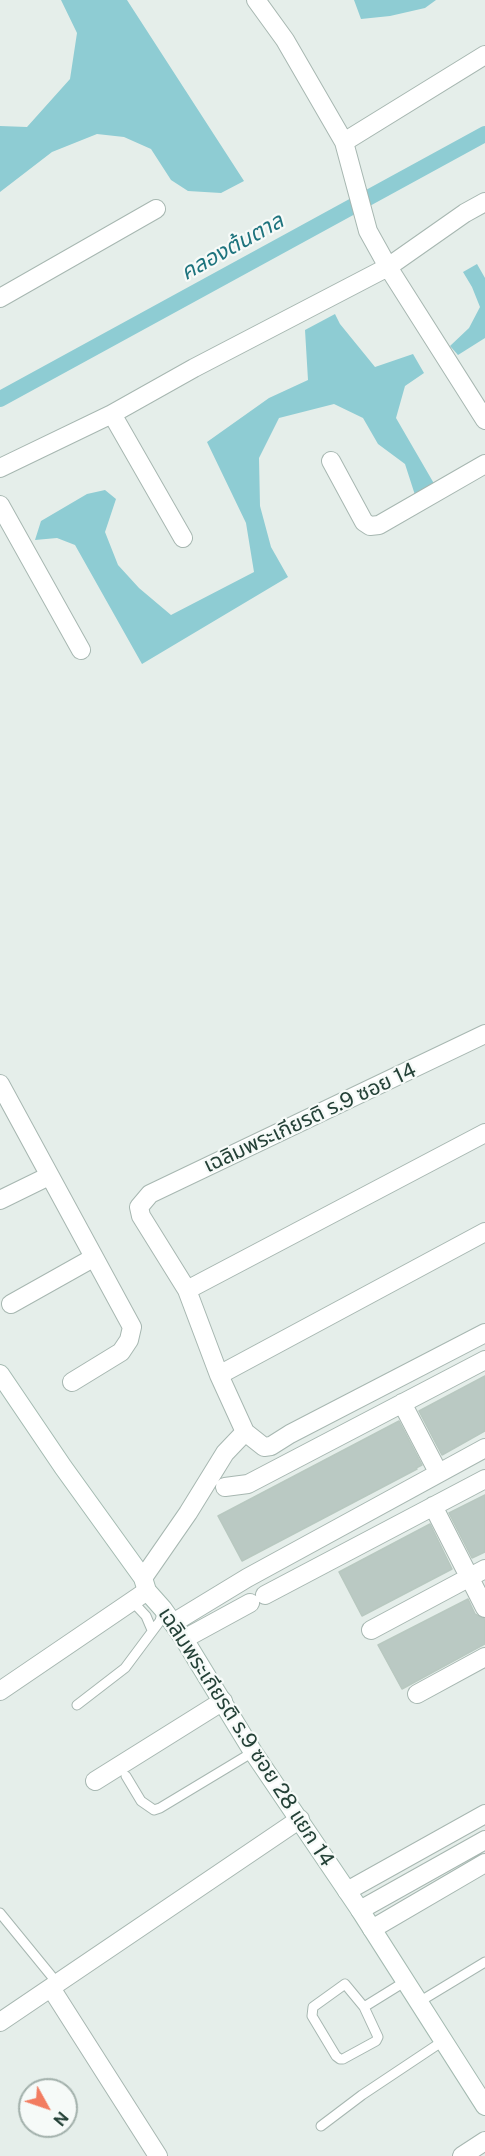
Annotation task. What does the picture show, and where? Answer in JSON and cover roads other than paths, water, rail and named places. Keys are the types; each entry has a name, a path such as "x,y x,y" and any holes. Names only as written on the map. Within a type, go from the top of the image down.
{"street":[{"path":"256,0 285,40 344,142 368,231 388,267 485,420"},
{"path":"344,142 485,56"},
{"path":"0,468 112,414 194,368 388,267 465,213 485,202"},
{"path":"0,298 156,209"},
{"path":"112,414 183,538"},
{"path":"331,461 364,522 370,526 379,525 485,464"},
{"path":"0,505 81,650"},
{"name":"เฉลิมพระเกียรติ ร.9 ซอย 14","path":"187,1290 141,1216 140,1207 150,1194 485,1035"},
{"path":"1,1086 132,1327 129,1340 121,1352 72,1382"},
{"path":"485,1133 187,1290 219,1375 245,1432 264,1447 271,1446 485,1333"},
{"path":"0,1200 49,1176"},
{"path":"219,1375 485,1232"},
{"path":"11,1304 93,1258"},
{"path":"225,1487 248,1484 485,1360"},
{"name":"เฉลิมพระเกียรติ ร.9 ซอย 28 แยก 14","path":"0,1374 63,1467 141,1590 168,1616 184,1639 224,1701 253,1752 360,1910 485,2106"},
{"path":"402,1403 438,1472"},
{"path":"0,1691 141,1590 225,1453 245,1432"},
{"path":"168,1616 247,1578 438,1472 484,1450"},
{"path":"184,1639 485,1479"},
{"path":"392,1499 403,1521"},
{"path":"434,1506 477,1573 485,1608"},
{"path":"371,1630 477,1573"},
{"path":"417,1694 485,1657"},
{"path":"95,1781 224,1701"},
{"path":"347,1891 485,1814"},
{"path":"0,2022 300,1819"},
{"path":"360,1910 485,1840"},
{"path":"372,1929 485,1863"},
{"path":"54,1986 158,2156"},
{"path":"462,2156 485,2141"}],"lane":[{"path":"141,1590 146,1616 152,1630"},
{"path":"77,1705 125,1668 152,1630 168,1616"},
{"path":"126,1776 141,1801 154,1810 253,1752"},
{"path":"0,1913 54,1986"},
{"path":"419,2002 485,1962"},
{"path":"364,2007 406,1982"},
{"path":"345,1984 364,2007 378,2037 344,2059 340,2059 312,2016 313,2007 345,1984"},
{"path":"321,2126 362,2095 443,2041"}],"water":[{"path":"61,0 127,0 244,181 221,193 188,191 171,180 151,149 124,137 97,134 52,152 0,192 0,126 27,127 70,79 77,33"},
{"path":"354,0 436,0 425,8 390,16 361,19"},
{"path":"477,264 485,278 485,338 458,355 450,346 469,328 480,307 463,272"},
{"path":"335,314 340,324 375,367 413,354 424,373 405,386 396,418 436,487 415,495 405,464 378,444 363,418 334,404 279,418 259,458 260,506 271,547 288,577 142,664 75,545 57,538 35,540 41,521 87,494 105,490 116,499 105,532 118,565 139,588 171,615 254,572 246,523 207,442 269,398 308,380 305,330"}],"waterway":[{"name":"คลองต้นตาล","path":"0,399 485,134"}]}
